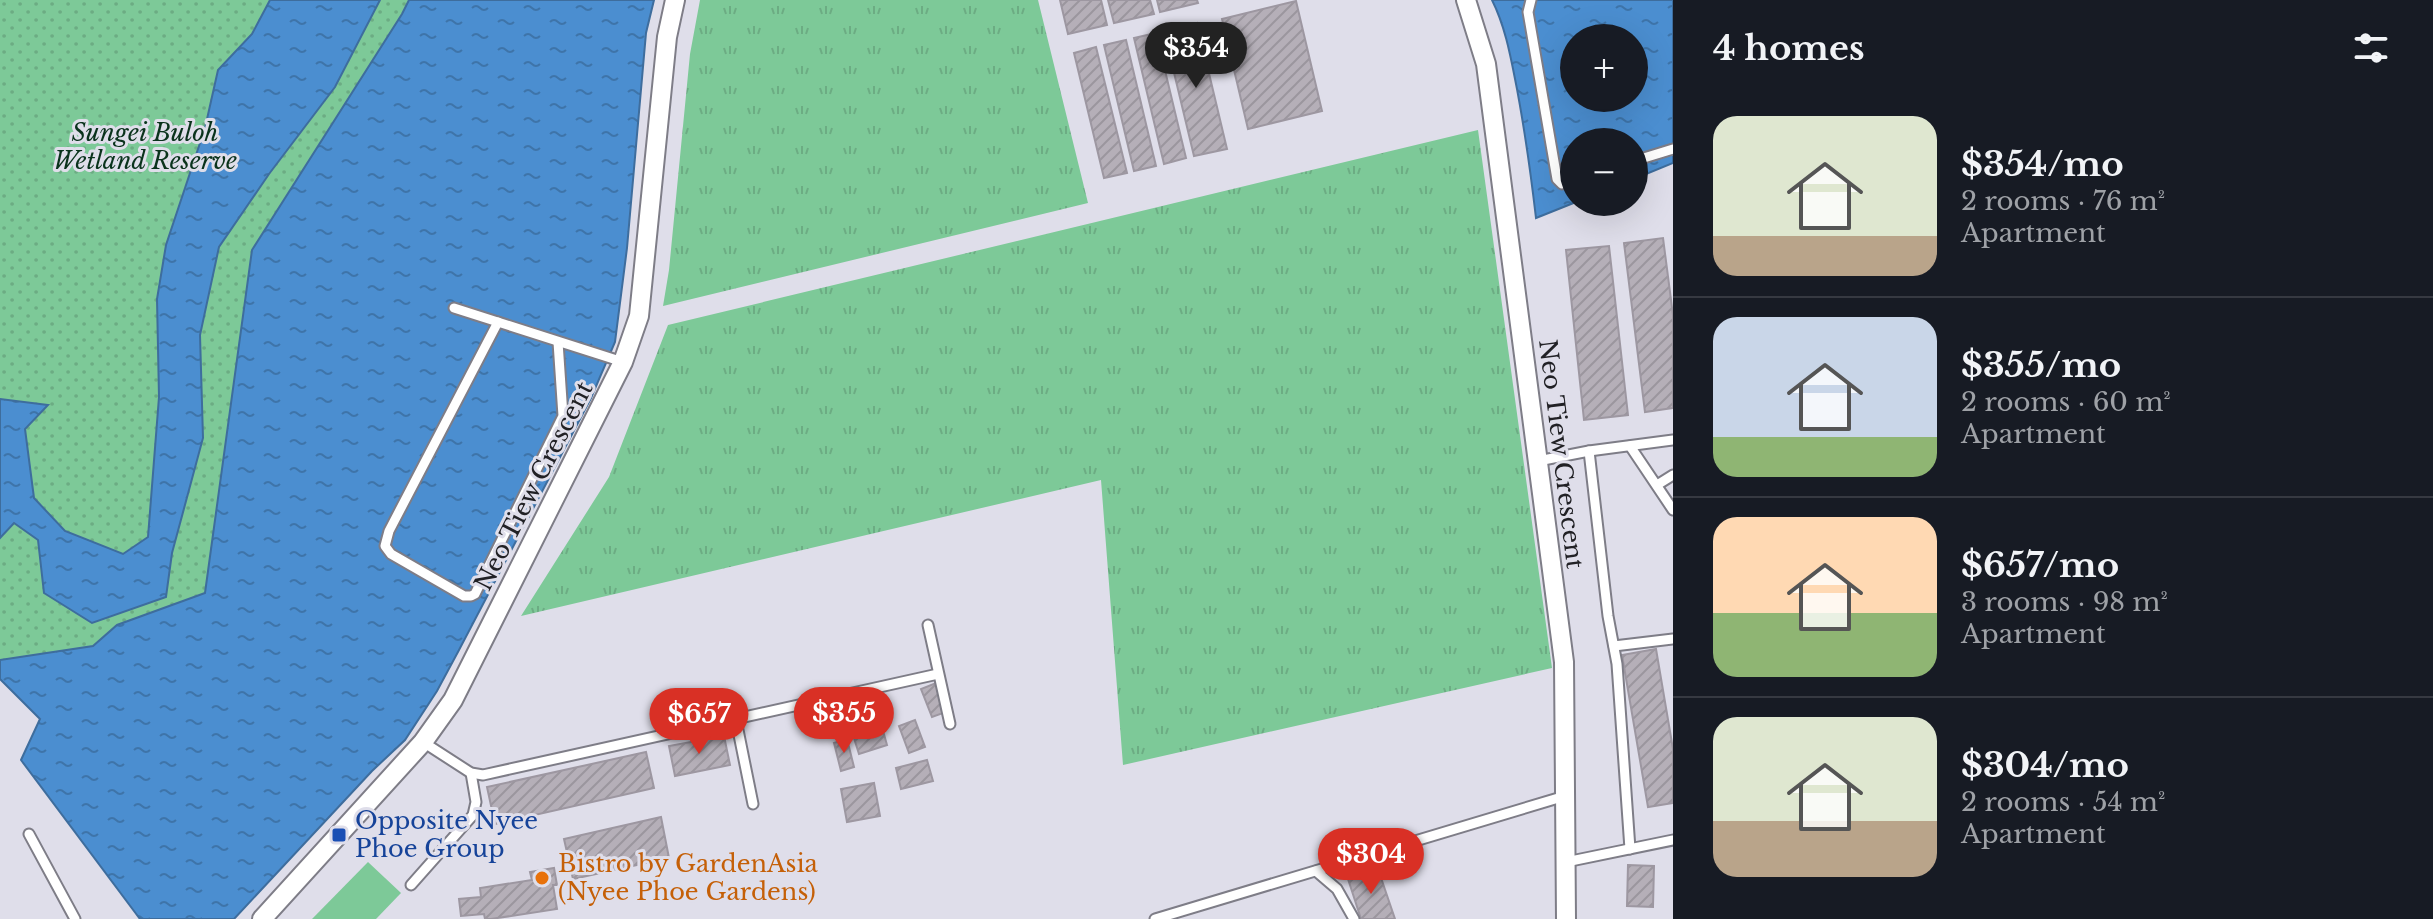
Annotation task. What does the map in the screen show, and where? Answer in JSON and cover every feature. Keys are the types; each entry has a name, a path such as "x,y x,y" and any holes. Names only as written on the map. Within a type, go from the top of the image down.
{"street":[{"name":"Neo Tiew Crescent","path":"262,919 423,742 453,700 623,362 639,316 667,37 675,0"},
{"name":"Neo Tiew Crescent","path":"1466,0 1486,64 1564,662 1566,919"}],"lane":[{"path":"1531,0 1528,12 1560,182"},
{"path":"1648,157 1673,149"},
{"path":"454,308 623,362"},
{"path":"498,322 389,531 385,546 391,554 464,596 475,594 563,416 558,342"},
{"path":"1538,461 1673,440"},
{"path":"1630,446 1673,510"},
{"path":"1589,451 1614,646 1630,849"},
{"path":"1657,485 1673,475"},
{"path":"928,625 950,724"},
{"path":"1614,646 1673,639"},
{"path":"423,742 471,773 483,775 938,674"},
{"path":"736,720 753,804"},
{"path":"411,885 473,815 476,802 471,773"},
{"path":"1155,919 1567,795"},
{"path":"29,834 75,919"},
{"path":"1566,862 1673,840"},
{"path":"1316,871 1337,889 1354,919"}],"green space":[{"name":"Sungei Buloh Wetland Reserve","path":"0,0 409,0 252,250 205,593 117,625 94,646 0,660"},
{"path":"700,0 1038,0 1088,203 663,306 690,54"},
{"path":"1478,130 1552,668 1123,765 1101,480 521,616 609,477 668,325"},
{"path":"368,862 401,893 376,919 312,919"}],"water":[{"path":"270,0 380,0 335,87 219,247 200,335 203,438 172,553 166,597 92,623 44,593 38,540 14,523 0,538 0,399 48,405 25,429 34,498 65,531 123,554 148,537 159,397 157,299 166,245 205,128 218,70 252,34"},
{"path":"409,0 654,0 646,33 627,248 615,342 591,398 459,650 405,740 372,771 234,919 140,919 21,760 40,719 0,679 0,660 93,646 117,625 205,593 252,250"},
{"path":"1492,0 1673,0 1673,163 1648,173 1648,128 1560,128 1560,208 1536,218 1508,44"}],"building":[{"path":"1060,0 1101,0 1107,25 1068,34"},
{"path":"1108,0 1150,0 1154,14 1114,23"},
{"path":"1157,0 1197,0 1198,3 1160,12"},
{"path":"1296,1 1322,111 1248,129 1222,19"},
{"path":"1197,23 1227,149 1194,156 1164,31"},
{"path":"1156,33 1186,158 1164,164 1134,38"},
{"path":"1126,40 1156,166 1134,171 1104,45"},
{"path":"1096,47 1127,173 1104,178 1074,53"},
{"path":"1663,238 1673,315 1673,408 1645,412 1624,243"},
{"path":"1609,246 1628,415 1584,420 1566,250"},
{"path":"1656,649 1673,749 1673,803 1648,807 1622,655"},
{"path":"936,683 946,712 932,717 921,689"},
{"path":"915,720 925,747 909,753 899,726"},
{"path":"882,727 887,745 859,754 853,735"},
{"path":"724,736 730,765 675,776 669,746"},
{"path":"847,739 854,767 841,771 834,743"},
{"path":"646,752 654,788 495,824 487,787"},
{"path":"927,760 933,781 901,789 896,768"},
{"path":"874,783 880,816 847,822 841,789"},
{"path":"661,817 669,858 573,879 564,839"},
{"path":"1628,865 1654,866 1653,907 1627,906"},
{"path":"554,868 557,909 491,919 485,919 484,914 461,916 459,899 481,897 480,888 532,880 530,872"},
{"path":"1378,869 1395,919 1361,919 1348,879"}],"place":[{"name":"Opposite Nyee Phoe Group","path":"339,835"},
{"name":"Bistro by GardenAsia (Nyee Phoe Gardens)","path":"542,878"}]}
